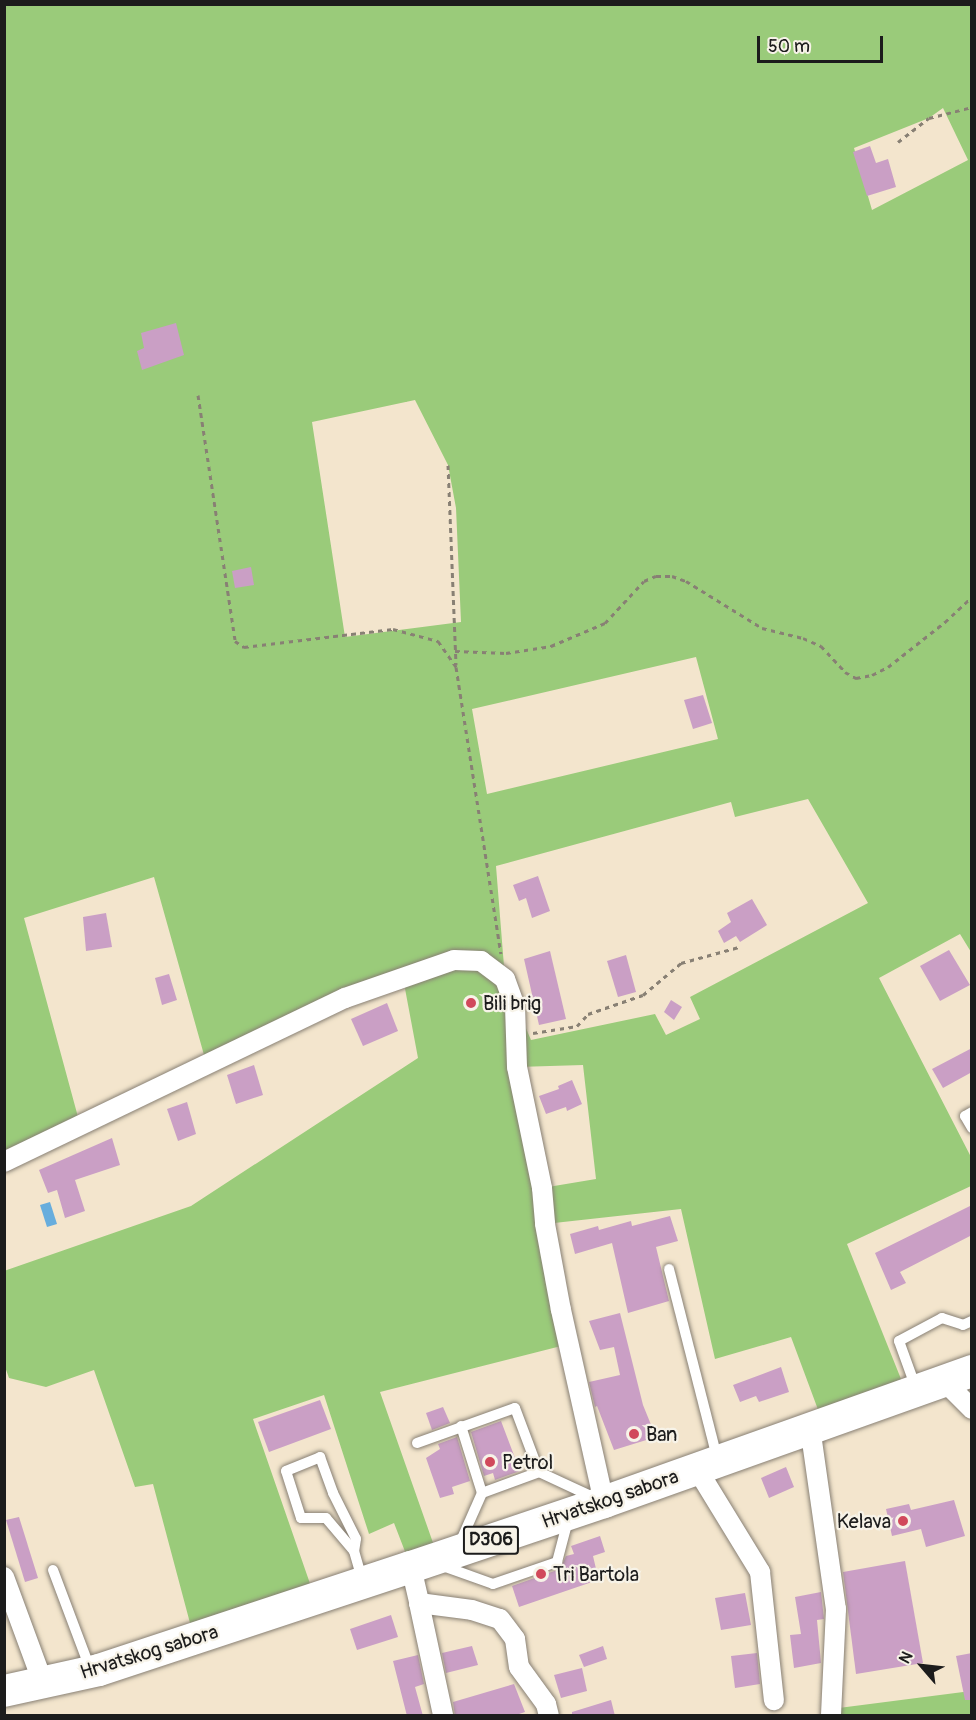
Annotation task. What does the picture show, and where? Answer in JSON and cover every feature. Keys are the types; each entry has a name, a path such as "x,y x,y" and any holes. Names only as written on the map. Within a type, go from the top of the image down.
{"main road":[{"name":"Hrvatskog sabora","path":"4,1691 92,1672 432,1560 604,1502 944,1381"}],"street":[{"path":"4,1162 345,998 454,960 481,961 505,979 515,1006 517,1067 542,1188 547,1235 604,1502"},
{"path":"944,1381 972,1409"},
{"path":"810,1428 836,1609 831,1716"},
{"path":"707,1465 760,1572 774,1700"},
{"path":"432,1560 419,1603 443,1715"},
{"path":"4,1577 43,1683"},
{"path":"419,1603 472,1610 500,1619 515,1639 519,1667 546,1704 549,1716"}],"lane":[{"path":"972,1112 965,1116 972,1128"},
{"path":"669,1269 707,1465"},
{"path":"944,1381 899,1341 942,1318 963,1325 972,1321"},
{"path":"417,1443 514,1408 539,1472 604,1502"},
{"path":"461,1426 483,1493"},
{"path":"354,1551 356,1539 333,1493 320,1457 286,1471 301,1518 326,1518 354,1551 363,1582"},
{"path":"539,1472 483,1493 432,1560 493,1584 504,1581 557,1562 570,1513"},
{"path":"53,1570 92,1672"}],"path":[{"path":"898,142 929,118 972,107"},
{"path":"198,394 234,641 244,647 393,629 438,641 456,667"},
{"path":"448,465 456,667 505,979"},
{"path":"455,651 506,653 551,646 605,623 644,581 656,576 672,576 686,581 762,628 803,638 821,646 845,672 856,678 872,675 888,667 945,622 972,597"},
{"path":"516,1036 577,1026 588,1014 643,995 681,963 738,947"}],"green space":[{"path":"5,5 971,5 971,952 960,934 879,978 971,1157 971,1186 847,1244 907,1394 823,1423 791,1337 715,1359 681,1209 545,1224 569,1344 380,1392 438,1557 411,1567 394,1523 369,1534 324,1395 253,1419 315,1598 194,1638 153,1484 135,1487 94,1370 46,1387 9,1378 4,1364 4,1271 191,1206 418,1058 403,978 206,1062 154,877 24,918 81,1128 5,1163","holes":["943,108 968,160 872,210 854,148 929,118","415,400 448,465 456,508 461,622 345,637 312,422","696,657 718,739 487,794 472,709","808,799 868,903 690,997 700,1019 666,1035 655,1014 531,1040 505,979 496,866 731,802 735,817","583,1065 596,1179 542,1188 517,1067"]},
{"path":"971,1691 971,1715 831,1716 831,1709"}],"water":[{"path":"50,1202 57,1224 47,1227 40,1205"}],"building":[{"path":"870,146 876,163 888,159 896,187 867,196 853,152"},
{"path":"176,323 184,355 142,370 137,351 144,348 141,333"},
{"path":"251,567 254,585 235,588 232,571"},
{"path":"703,695 712,723 693,729 684,700"},
{"path":"538,876 550,911 532,918 526,898 519,901 513,885"},
{"path":"752,899 767,925 740,942 736,936 724,943 718,931 731,922 727,913"},
{"path":"106,913 112,947 86,951 83,917"},
{"path":"949,950 970,985 940,1001 920,966"},
{"path":"550,951 566,1019 539,1025 524,959"},
{"path":"626,955 636,992 618,997 607,961"},
{"path":"169,974 177,1000 162,1005 155,978"},
{"path":"671,1000 682,1007 674,1020 664,1012"},
{"path":"387,1003 398,1031 363,1046 351,1019"},
{"path":"972,1048 972,1072 943,1088 932,1069"},
{"path":"254,1065 263,1095 236,1104 227,1075"},
{"path":"572,1080 582,1104 567,1111 566,1107 546,1114 539,1096 559,1089 558,1086"},
{"path":"187,1102 196,1134 178,1141 167,1109"},
{"path":"112,1138 120,1165 75,1180 85,1211 65,1218 57,1190 48,1193 39,1170"},
{"path":"972,1205 972,1235 900,1272 906,1283 891,1290 875,1253"},
{"path":"670,1216 678,1241 656,1247 669,1301 628,1313 612,1243 575,1254 570,1234 598,1226 599,1230 631,1221 632,1226"},
{"path":"620,1313 643,1405 656,1437 614,1450 597,1406 595,1407 589,1382 620,1375 614,1347 600,1350 589,1321"},
{"path":"781,1367 789,1392 759,1402 756,1396 740,1402 733,1385"},
{"path":"320,1400 331,1429 269,1452 258,1422"},
{"path":"443,1407 450,1423 432,1430 426,1413"},
{"path":"501,1421 520,1471 495,1480 493,1473 484,1476 471,1432"},
{"path":"457,1437 470,1481 452,1487 454,1494 440,1498 426,1458 440,1449 438,1444"},
{"path":"786,1467 794,1487 769,1498 761,1478"},
{"path":"954,1500 965,1536 926,1547 921,1529 892,1536 886,1509 909,1504 911,1510"},
{"path":"19,1517 38,1578 25,1582 6,1520"},
{"path":"600,1536 605,1552 593,1556 597,1573 592,1582 519,1607 512,1586 560,1569 566,1556 574,1554 571,1546"},
{"path":"905,1561 923,1663 856,1674 843,1572"},
{"path":"821,1592 824,1619 817,1620 821,1663 794,1668 790,1635 801,1634 795,1597"},
{"path":"745,1593 751,1625 721,1630 715,1598"},
{"path":"391,1615 398,1637 357,1650 350,1629"},
{"path":"472,1646 478,1665 446,1673 442,1653"},
{"path":"603,1646 607,1659 584,1667 579,1655"},
{"path":"757,1653 760,1684 735,1688 731,1656"},
{"path":"972,1653 972,1700 965,1700 956,1656"},
{"path":"418,1655 424,1684 415,1687 423,1716 407,1716 393,1661"},
{"path":"582,1668 587,1691 561,1698 554,1675"},
{"path":"514,1684 525,1712 513,1716 455,1716 453,1702"},
{"path":"611,1700 615,1716 572,1716 572,1712"}],"place":[{"name":"Bili brig","path":"471,1003"},
{"name":"Ban","path":"634,1434"},
{"name":"Petrol","path":"490,1462"},
{"name":"Kelava","path":"903,1521"},
{"name":"Tri Bartola","path":"541,1574"}]}
